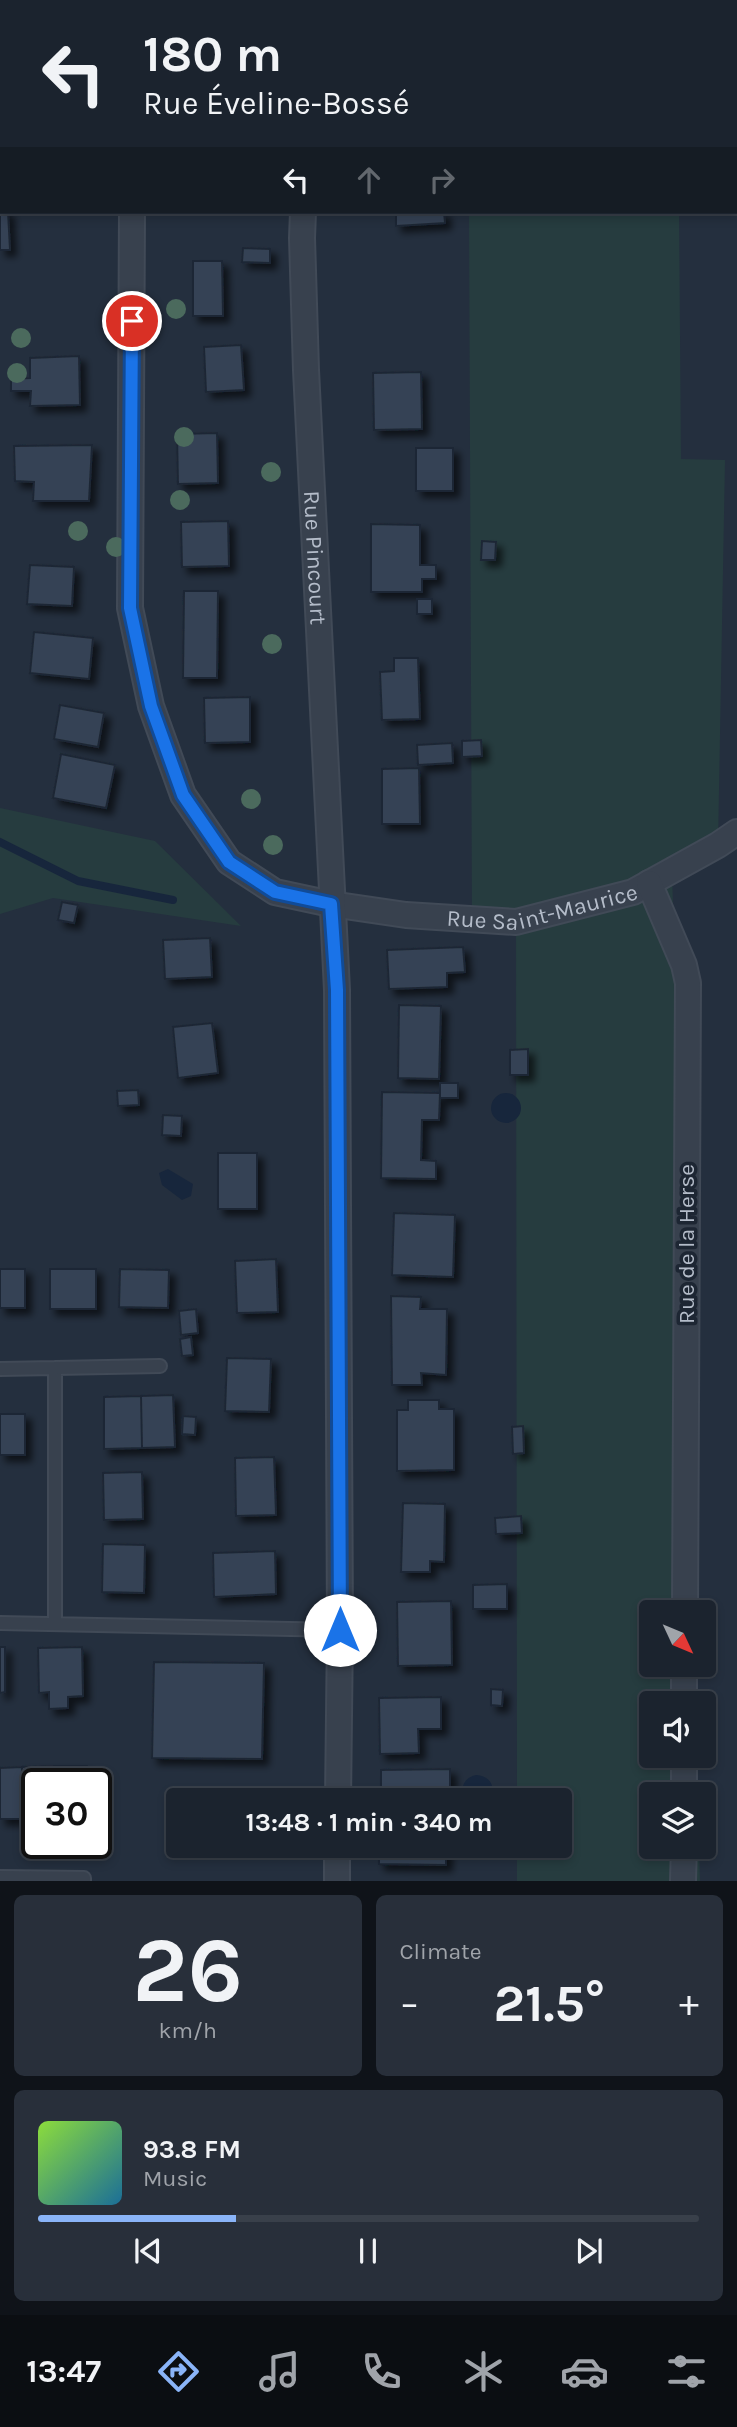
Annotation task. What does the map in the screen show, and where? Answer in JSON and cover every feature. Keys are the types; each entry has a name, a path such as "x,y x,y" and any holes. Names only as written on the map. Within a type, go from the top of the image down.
{"street":[{"name":"Rue Saint-Maurice","path":"132,214 130,608 151,706 183,795 229,862 275,892 331,904 406,915 516,922 633,892 737,832"},
{"name":"Rue Pincourt","path":"303,214 306,370 337,990 338,1788"},
{"name":"Rue de la Herse","path":"649,883 684,965 688,983 685,1600"},
{"path":"337,1858 337,1881"},
{"path":"683,1881 684,1859"}],"lane":[{"path":"0,1369 160,1366"},
{"path":"55,1368 55,1623"},
{"path":"0,1623 340,1630"},
{"path":"0,1877 84,1878 84,1881"}],"green space":[{"path":"469,214 679,214 681,459 725,460 718,845 672,871 693,1600 639,1600 639,1677 694,1677 695,1691 639,1691 639,1768 697,1768 698,1782 639,1782 639,1859 699,1859 700,1881 517,1881 517,1858 572,1858 572,1788 517,1788 516,922 472,919"},
{"path":"0,808 155,841 241,926 53,898 0,914"}],"water":[{"path":"506,1093 517,1097 521,1108 517,1119 506,1123 495,1119 491,1108 495,1097"},
{"path":"168,1169 193,1184 191,1196 182,1200 162,1185 159,1173"},
{"path":"481,1776 489,1780 492,1788 463,1788 468,1779"}],"building":[{"path":"0,214 8,214 10,250 0,250"},
{"path":"396,214 444,214 445,223 396,226"},
{"path":"243,248 270,249 270,263 242,262"},
{"path":"193,261 222,261 223,316 193,316"},
{"path":"241,345 244,390 206,392 204,347"},
{"path":"79,356 80,405 30,406 31,391 11,391 11,379 30,378 30,358"},
{"path":"421,372 422,429 374,430 373,373"},
{"path":"217,433 218,483 178,484 177,434"},
{"path":"92,445 89,501 33,501 34,482 15,481 14,446"},
{"path":"416,448 453,448 453,491 416,491"},
{"path":"228,521 229,566 182,567 181,522"},
{"path":"371,524 420,525 420,565 436,565 436,579 422,579 422,592 371,592"},
{"path":"482,541 496,542 495,560 481,560"},
{"path":"30,565 74,567 72,606 27,604"},
{"path":"184,591 218,591 217,678 183,678"},
{"path":"417,599 432,599 432,614 417,614"},
{"path":"34,632 93,638 89,679 30,673"},
{"path":"394,658 418,658 420,719 382,720 380,672 394,671"},
{"path":"250,697 250,742 205,743 204,698"},
{"path":"60,705 104,713 98,747 54,739"},
{"path":"481,740 482,756 462,757 462,741"},
{"path":"452,743 453,763 418,765 417,745"},
{"path":"61,754 115,765 106,808 53,798"},
{"path":"419,768 420,824 382,824 382,769"},
{"path":"62,902 78,905 74,923 58,920"},
{"path":"210,938 212,977 165,979 163,940"},
{"path":"463,947 465,972 447,973 447,987 389,989 387,950"},
{"path":"399,1005 441,1006 439,1079 398,1078"},
{"path":"212,1023 218,1073 178,1078 173,1027"},
{"path":"528,1049 528,1075 510,1075 510,1050"},
{"path":"440,1083 458,1083 458,1098 440,1098"},
{"path":"138,1090 139,1105 118,1106 117,1091"},
{"path":"382,1092 440,1093 439,1120 422,1120 421,1160 436,1161 436,1179 381,1178"},
{"path":"163,1115 182,1116 181,1136 162,1135"},
{"path":"218,1153 257,1153 257,1209 218,1209"},
{"path":"394,1213 455,1215 453,1277 392,1275"},
{"path":"276,1259 278,1312 237,1313 235,1261"},
{"path":"0,1269 25,1269 25,1308 0,1308"},
{"path":"50,1269 96,1269 96,1309 50,1309"},
{"path":"120,1269 169,1270 168,1308 119,1307"},
{"path":"391,1296 421,1297 420,1309 447,1309 446,1375 421,1373 422,1385 392,1385"},
{"path":"196,1309 198,1333 181,1335 179,1311"},
{"path":"191,1337 193,1355 182,1356 180,1339"},
{"path":"227,1358 271,1359 269,1412 225,1411"},
{"path":"173,1395 175,1447 142,1448 141,1396"},
{"path":"141,1396 142,1448 104,1449 104,1397"},
{"path":"408,1400 439,1400 439,1409 454,1409 454,1470 397,1471 397,1410 408,1410"},
{"path":"0,1414 25,1414 25,1455 0,1455"},
{"path":"183,1416 196,1417 195,1435 182,1434"},
{"path":"523,1426 524,1453 513,1454 512,1427"},
{"path":"274,1457 276,1515 236,1516 235,1458"},
{"path":"142,1472 143,1519 104,1520 103,1473"},
{"path":"403,1503 445,1504 444,1562 430,1561 430,1572 401,1572"},
{"path":"521,1516 522,1533 496,1534 495,1518"},
{"path":"103,1544 145,1545 144,1593 102,1592"},
{"path":"275,1551 276,1594 214,1597 213,1553"},
{"path":"507,1584 507,1609 473,1609 473,1585"},
{"path":"451,1601 452,1665 398,1666 397,1602"},
{"path":"0,1647 5,1647 5,1692 0,1693"},
{"path":"82,1647 83,1696 68,1697 68,1708 49,1709 49,1692 39,1693 38,1648"},
{"path":"154,1662 264,1663 262,1759 152,1758"},
{"path":"491,1689 503,1690 502,1706 491,1705"},
{"path":"441,1697 441,1729 418,1729 419,1753 380,1754 379,1698"},
{"path":"54,1766 54,1768 22,1768"},
{"path":"87,1766 87,1768 54,1768"},
{"path":"22,1767 21,1819 0,1819 0,1768"},
{"path":"450,1769 450,1788 381,1788 381,1770"},
{"path":"379,1858 446,1858 446,1865 379,1864"}],"waterway":[{"path":"0,842 78,881 173,900"}],"route":[{"path":"132,321 130,608 151,706 183,795 229,862 275,892 331,904 337,990 340,1630"}]}
